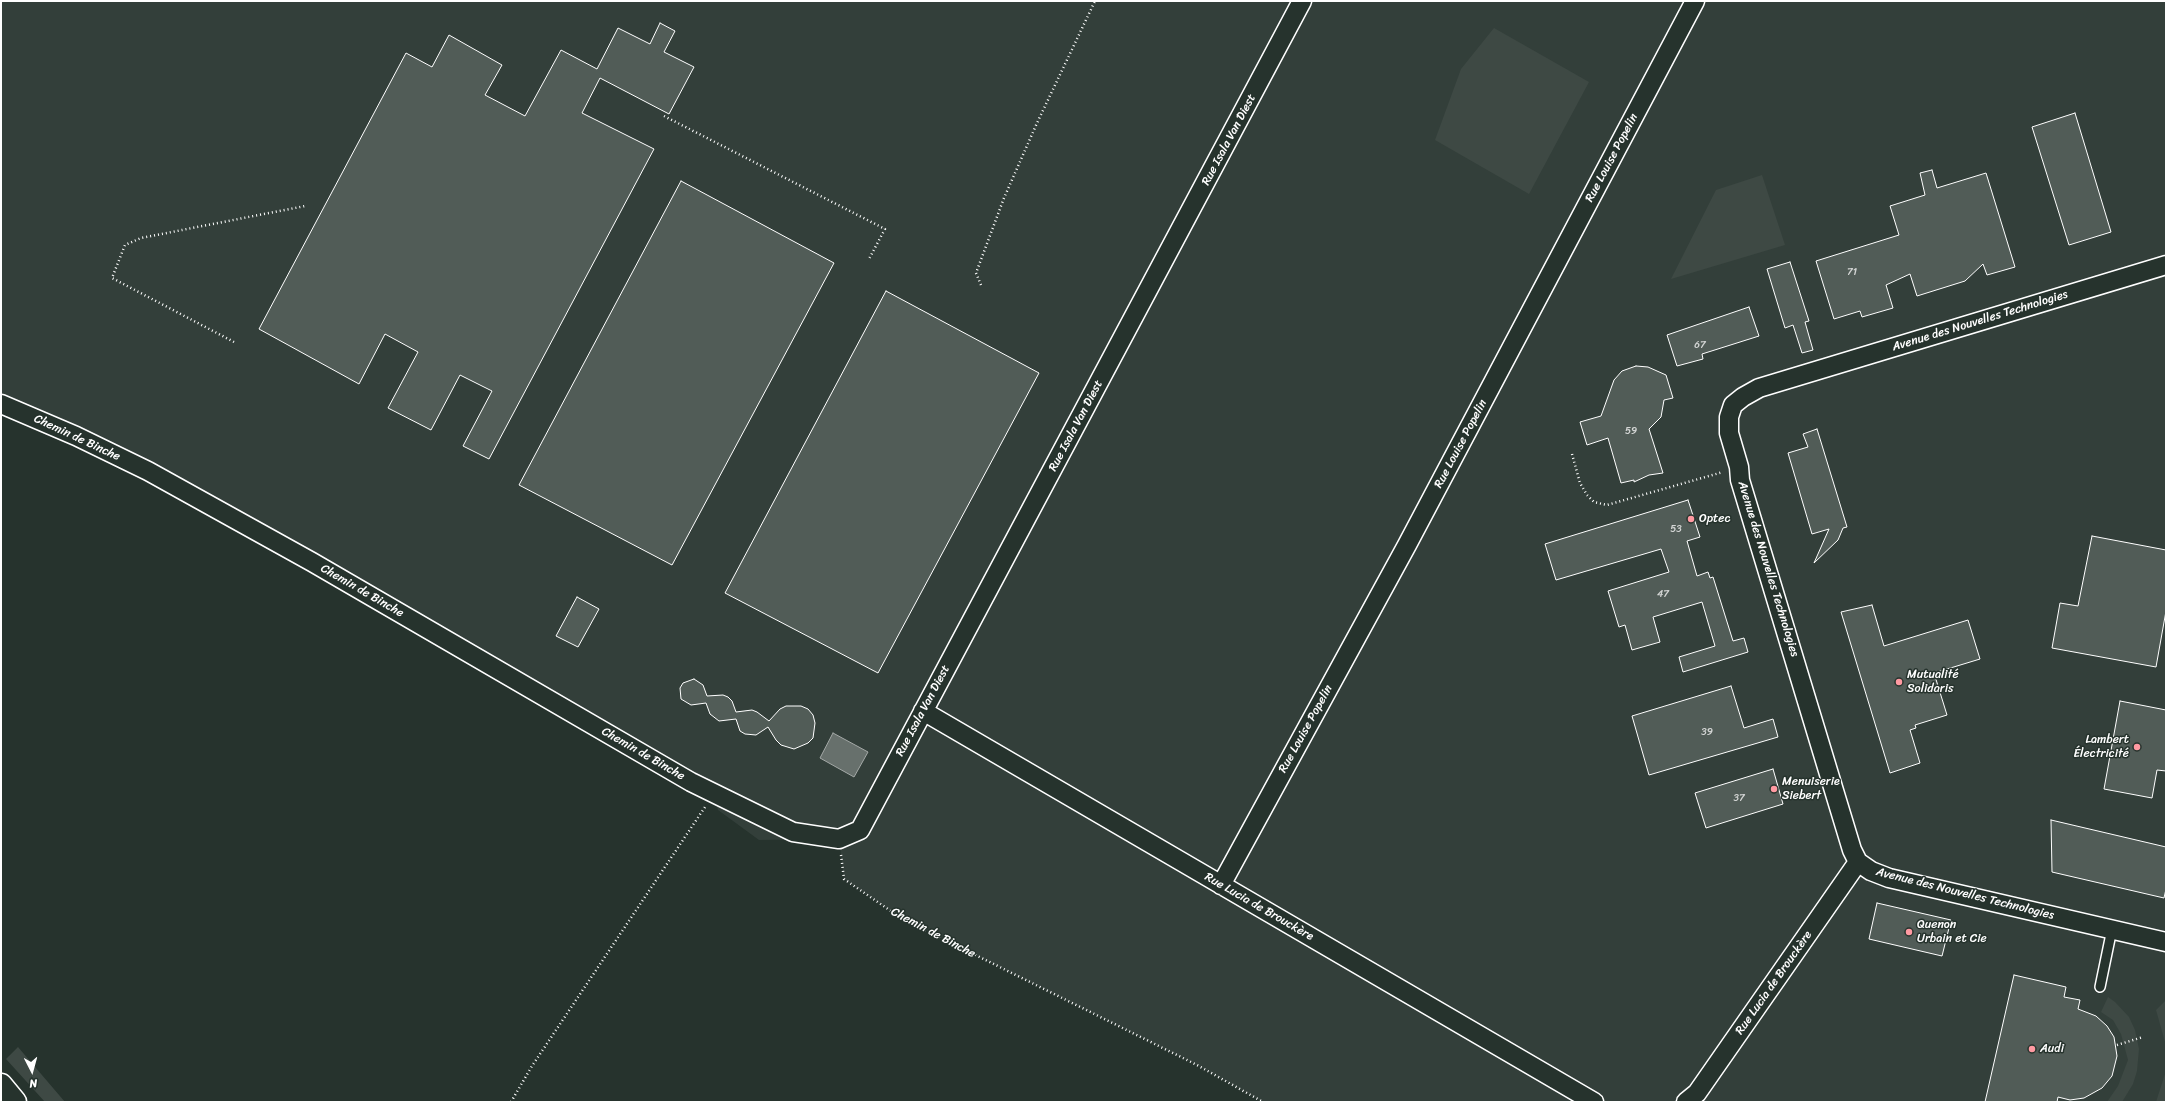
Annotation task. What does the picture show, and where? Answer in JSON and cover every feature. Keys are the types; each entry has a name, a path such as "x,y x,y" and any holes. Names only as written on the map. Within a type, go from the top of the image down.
{"highway":[{"path":"1,1085 15,1102"}],"street":[{"name":"Rue Isala Van Diest","path":"839,839 860,830 1302,1"},
{"name":"Rue Louise Popelin","path":"1221,885 1407,545 1695,1"},
{"name":"Avenue des Nouvelles Technologies","path":"2166,265 1759,388 1742,397 1733,404 1728,417 1729,434 1739,467 1740,480 1852,850 1858,862 1871,871 1889,878 2166,942"},
{"name":"Chemin de Binche","path":"1,404 76,436 155,475 312,562 575,715 714,793 793,832 839,839"},
{"name":"Rue Lucia de Brouckère","path":"923,711 1594,1102"},
{"name":"Rue Lucia de Brouckère","path":"1686,1102 1697,1094 1858,862"}],"lane":[{"path":"2100,987 2112,929"}],"path":[{"path":"981,285 976,274 1004,198 1094,1"},
{"path":"664,116 885,229 869,258"},
{"path":"234,342 112,278 125,245 141,238 305,206"},
{"path":"1572,454 1580,483 1587,495 1594,502 1607,505 1739,467"},
{"path":"511,1102 532,1066 714,793"},
{"name":"Chemin de Binche","path":"839,839 844,879 901,918 1197,1065 1263,1102"},
{"path":"2117,1045 2143,1037"}],"shaded area":[{"path":"1,1 2166,1 2166,1102 1263,1102 1197,1065 901,918 844,879 839,839 759,840 718,810 713,793 312,562 1,404"},
{"path":"1494,28 1589,82 1529,194 1435,140 1461,69"},
{"path":"1762,175 1785,245 1671,279 1716,190"},
{"path":"833,733 868,752 854,777 820,758"},
{"path":"2108,997 2115,1002 2129,1017 2135,1030 2139,1049 2137,1071 2133,1084 2122,1102 2107,1102 2118,1086 2128,1060 2121,1034 2113,1020 2101,1012"},
{"path":"2166,1000 2166,1056 2165,1042 2156,1010"},
{"path":"18,1047 65,1102 45,1102 6,1059"},
{"path":"2166,1056 2166,1102 2156,1102 2165,1074"}],"building":[{"path":"660,23 675,31 664,52 694,67 669,114 600,78 582,113 654,149 489,459 463,446 492,391 460,375 431,430 388,408 418,352 385,334 359,384 259,329 406,53 432,67 449,35 502,65 485,95 525,116 561,50 597,69 618,28 650,44"},
{"path":"2075,113 2111,232 2069,245 2032,127"},
{"path":"1932,170 1937,188 1986,173 2015,267 1987,275 1983,264 1965,281 1917,296 1910,274 1886,285 1893,308 1862,317 1860,311 1834,319 1816,261 1899,235 1890,206 1925,195 1920,173"},
{"path":"681,181 834,263 672,565 519,485"},
{"path":"1790,262 1809,321 1805,322 1813,350 1802,353 1793,325 1785,328 1767,269"},
{"path":"886,291 1039,373 878,673 725,593"},
{"path":"1749,307 1759,336 1702,354 1703,359 1677,366 1667,335"},
{"path":"1636,366 1648,367 1666,375 1673,398 1664,400 1661,417 1649,429 1663,473 1649,475 1634,482 1634,480 1621,483 1608,438 1587,445 1580,422 1601,416 1614,380 1622,371"},
{"path":"1817,429 1847,527 1843,528 1838,540 1814,563 1829,529 1812,534 1788,453 1808,447 1803,434"},
{"path":"1688,500 1700,537 1687,541 1697,576 1708,572 1710,578 1713,577 1733,641 1744,638 1748,652 1683,672 1679,657 1715,646 1702,602 1653,617 1660,642 1632,650 1625,625 1619,627 1608,591 1669,572 1661,549 1556,580 1545,544"},
{"path":"2092,536 2166,550 2166,611 2156,667 2052,648 2060,603 2078,606"},
{"path":"577,597 599,609 578,647 556,636"},
{"name":"Mutualité Solidaris","path":"1872,605 1884,646 1968,620 1980,659 1934,673 1947,715 1915,725 1916,728 1910,730 1920,763 1890,773 1841,612"},
{"path":"694,679 703,685 707,696 723,695 728,697 732,701 736,712 752,710 769,721 780,709 786,706 801,706 808,709 813,715 815,723 813,738 808,743 794,749 781,745 768,727 756,735 745,734 740,731 736,719 719,721 710,714 706,703 691,705 681,699 680,688 683,683"},
{"path":"1731,686 1744,728 1773,719 1778,737 1649,775 1632,716"},
{"path":"2120,701 2166,710 2166,771 2157,770 2152,798 2104,789"},
{"path":"1773,769 1783,804 1706,828 1695,793"},
{"path":"2051,820 2166,847 2166,889 2164,898 2052,872"},
{"name":"Quenon Urbain et Cie","path":"1877,903 1951,920 1942,956 1869,939"},
{"path":"2014,975 2066,987 2064,997 2080,1000 2078,1009 2096,1016 2107,1026 2114,1037 2117,1056 2112,1076 2102,1088 2084,1098 2070,1100 2058,1097 2057,1102 1985,1102"}],"place":[{"name":"Optec","path":"1691,519"},
{"name":"Mutualité Solidaris","path":"1899,682"},
{"name":"Lambert Électricité","path":"2137,747"},
{"name":"Menuiserie Siebert","path":"1774,789"},
{"name":"Quenon Urbain et Cie","path":"1909,932"},
{"name":"Audi","path":"2032,1049"}]}
